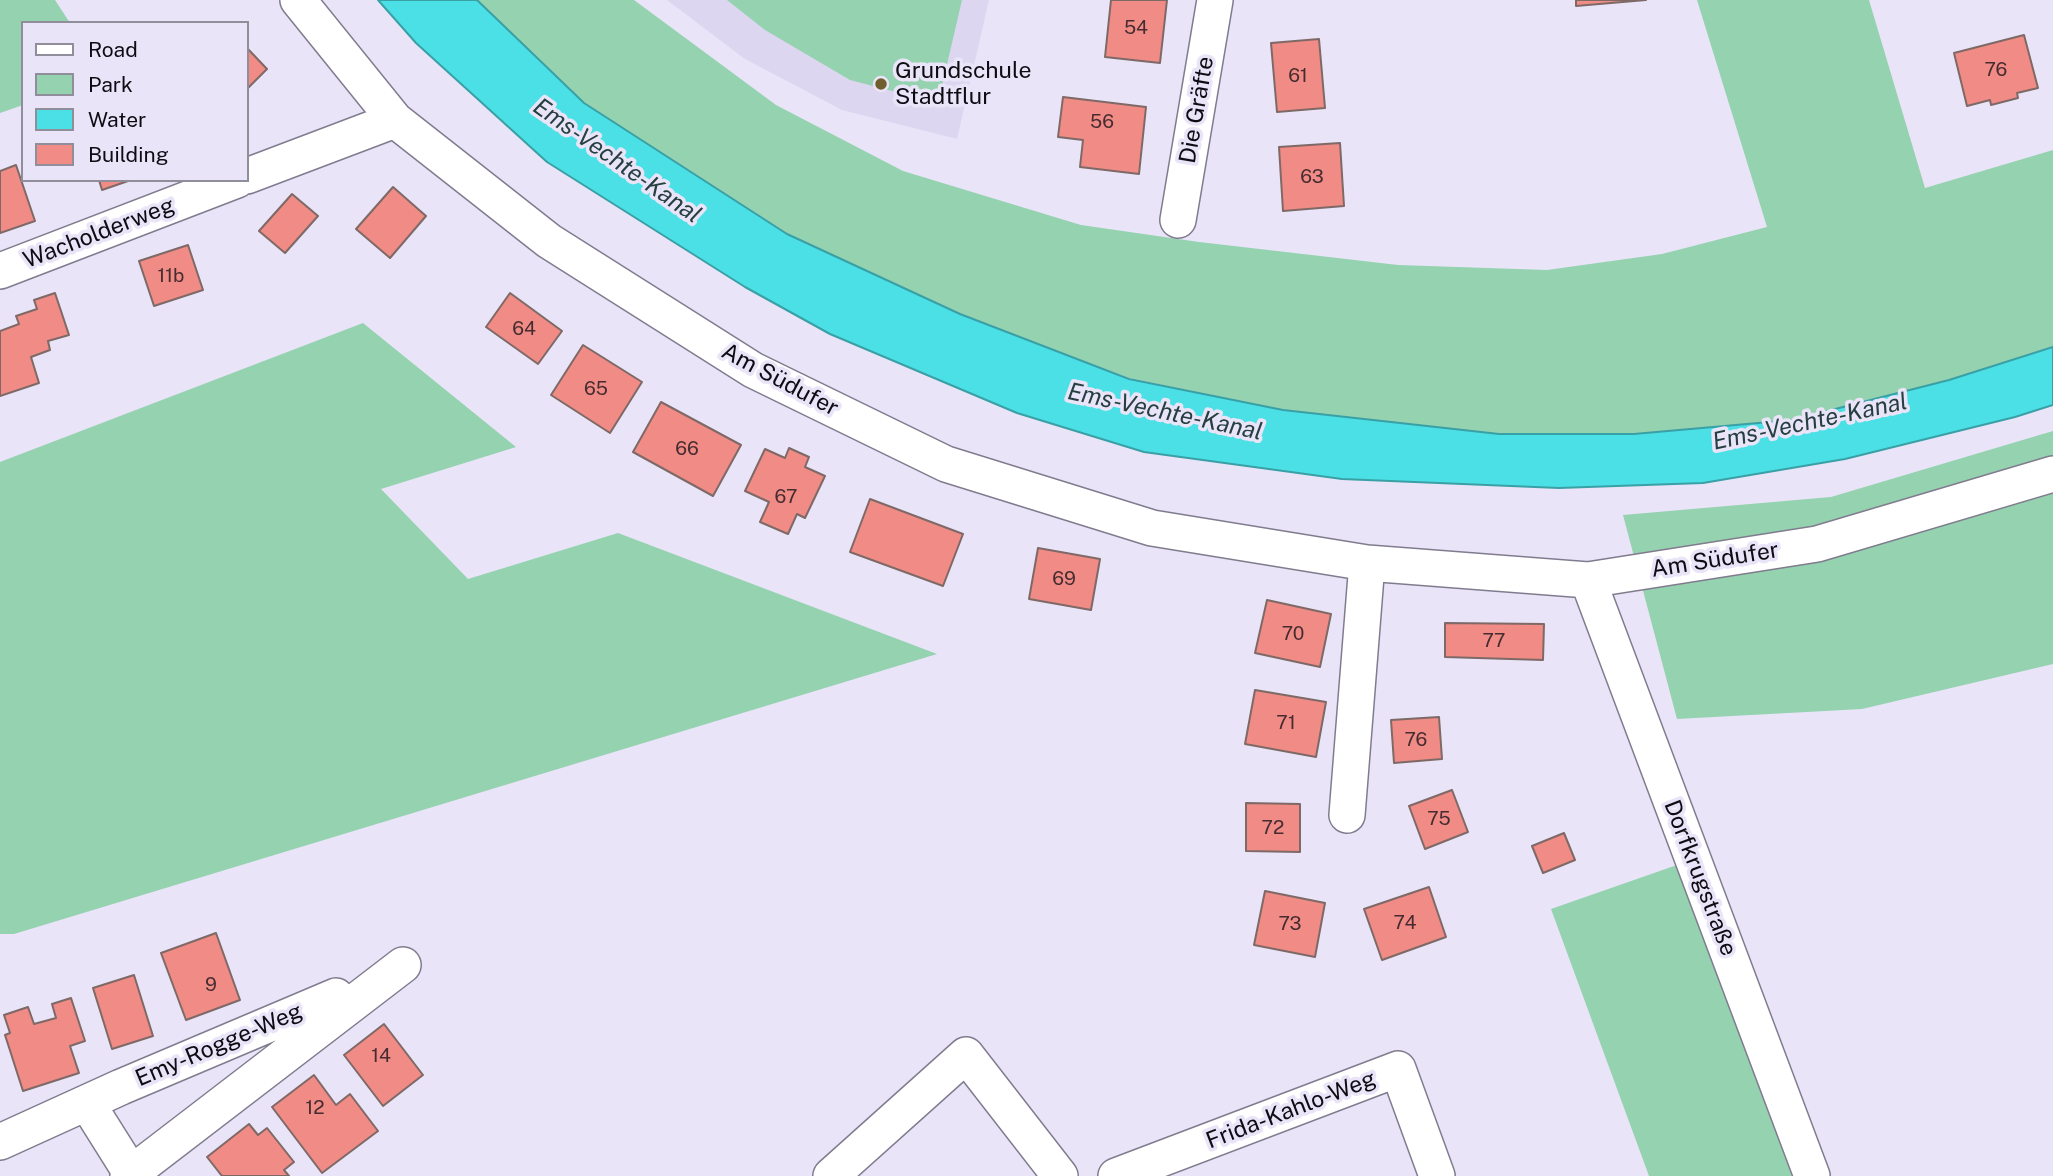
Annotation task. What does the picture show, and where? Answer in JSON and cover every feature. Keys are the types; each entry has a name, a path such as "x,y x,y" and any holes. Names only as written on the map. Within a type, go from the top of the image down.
{"street":[{"name":"Am Südufer","path":"298,0 395,120 549,241 752,370 946,464 1152,528 1367,563 1588,580 1817,544 2053,474"},
{"name":"Die Gräfte","path":"1178,220 1215,0"},
{"path":"248,176 395,120"},
{"name":"Wacholderweg","path":"0,271 232,182"},
{"path":"1348,815 1367,563"},
{"name":"Dorfkrugstraße","path":"1588,580 1812,1176"},
{"name":"Emy-Rogge-Weg","path":"87,1103 130,1175 403,965"},
{"name":"Emy-Rogge-Weg","path":"0,1142 336,996 347,1008"},
{"path":"831,1176 966,1055 1060,1176"},
{"name":"Frida-Kahlo-Weg","path":"1116,1176 1398,1069 1437,1176"}],"shaded area":[{"name":"Grundschule Stadtflur","path":"667,0 989,0 957,139 842,110 745,59"}],"green space":[{"path":"0,0 55,0 69,21 21,21 21,106 0,113"},
{"path":"477,0 634,0 776,105 903,171 1081,225 1398,265 1547,270 1662,254 1767,227 1697,0 1869,0 1925,188 2053,150 2053,347 1949,380 1792,420 1634,434 1499,434 1283,410 1129,378 960,314 787,234 584,103"},
{"path":"727,0 962,0 938,103 850,80 765,30"},
{"path":"363,323 516,447 381,489 468,579 618,533 937,654 14,934 0,934 0,462"},
{"path":"2053,431 2053,664 1862,709 1677,719 1623,515 1831,497"},
{"path":"1677,865 1792,1176 1649,1176 1551,909"}],"water":[{"name":"Ems-Vechte-Kanal","path":"378,0 477,0 584,103 787,234 960,314 1129,379 1283,410 1499,434 1634,434 1792,420 1949,380 2053,347 2053,405 1845,459 1703,483 1559,488 1342,479 1144,452 1017,413 830,334 745,287 547,162 416,43"}],"building":[{"path":"1111,0 1167,0 1160,63 1105,57"},
{"path":"1576,0 1646,0 1576,6"},
{"path":"2024,35 2038,88 2017,93 2018,98 1991,105 1990,100 1967,106 1954,53"},
{"path":"1319,39 1325,108 1277,112 1271,43"},
{"path":"248,49 267,69 248,88"},
{"path":"1063,97 1146,107 1139,174 1080,167 1083,140 1058,137"},
{"path":"1340,143 1344,206 1283,211 1279,147"},
{"path":"16,165 35,221 0,233 0,171"},
{"path":"100,182 125,182 102,190"},
{"path":"393,187 426,216 390,258 356,229"},
{"path":"292,194 318,216 285,253 259,231"},
{"path":"188,245 203,290 154,306 139,261"},
{"path":"55,293 69,335 48,341 50,350 31,357 39,383 0,396 0,331 19,324 16,316 37,309 34,300"},
{"path":"510,293 562,331 538,364 486,327"},
{"path":"583,345 642,382 610,433 551,395"},
{"path":"661,402 741,445 713,496 633,452"},
{"path":"789,448 809,457 805,467 825,476 805,518 797,514 788,534 760,522 769,502 745,491 765,449 785,458"},
{"path":"870,499 963,534 943,586 850,552"},
{"path":"1038,548 1100,559 1091,610 1029,599"},
{"path":"1267,600 1331,614 1320,667 1255,653"},
{"path":"1445,623 1544,624 1543,660 1445,657"},
{"path":"1255,690 1326,702 1316,757 1245,744"},
{"path":"1439,717 1442,759 1394,763 1391,720"},
{"path":"1452,790 1468,832 1425,849 1409,806"},
{"path":"1246,803 1300,804 1300,852 1246,851"},
{"path":"1564,833 1575,860 1543,873 1532,846"},
{"path":"1429,887 1446,937 1382,960 1364,909"},
{"path":"1265,891 1325,903 1315,957 1254,945"},
{"path":"216,933 240,1000 186,1020 161,953"},
{"path":"134,975 153,1036 112,1049 93,988"},
{"path":"71,998 85,1041 70,1046 79,1073 23,1091 5,1035 10,1033 4,1015 28,1007 34,1024 56,1018 52,1004"},
{"path":"384,1024 423,1075 383,1106 344,1055"},
{"path":"314,1075 336,1105 350,1094 378,1131 322,1173 272,1107"},
{"path":"249,1124 258,1135 267,1128 294,1162 284,1170 289,1176 222,1176 207,1157"}],"place":[{"name":"Grundschule Stadtflur","path":"881,84"}]}
